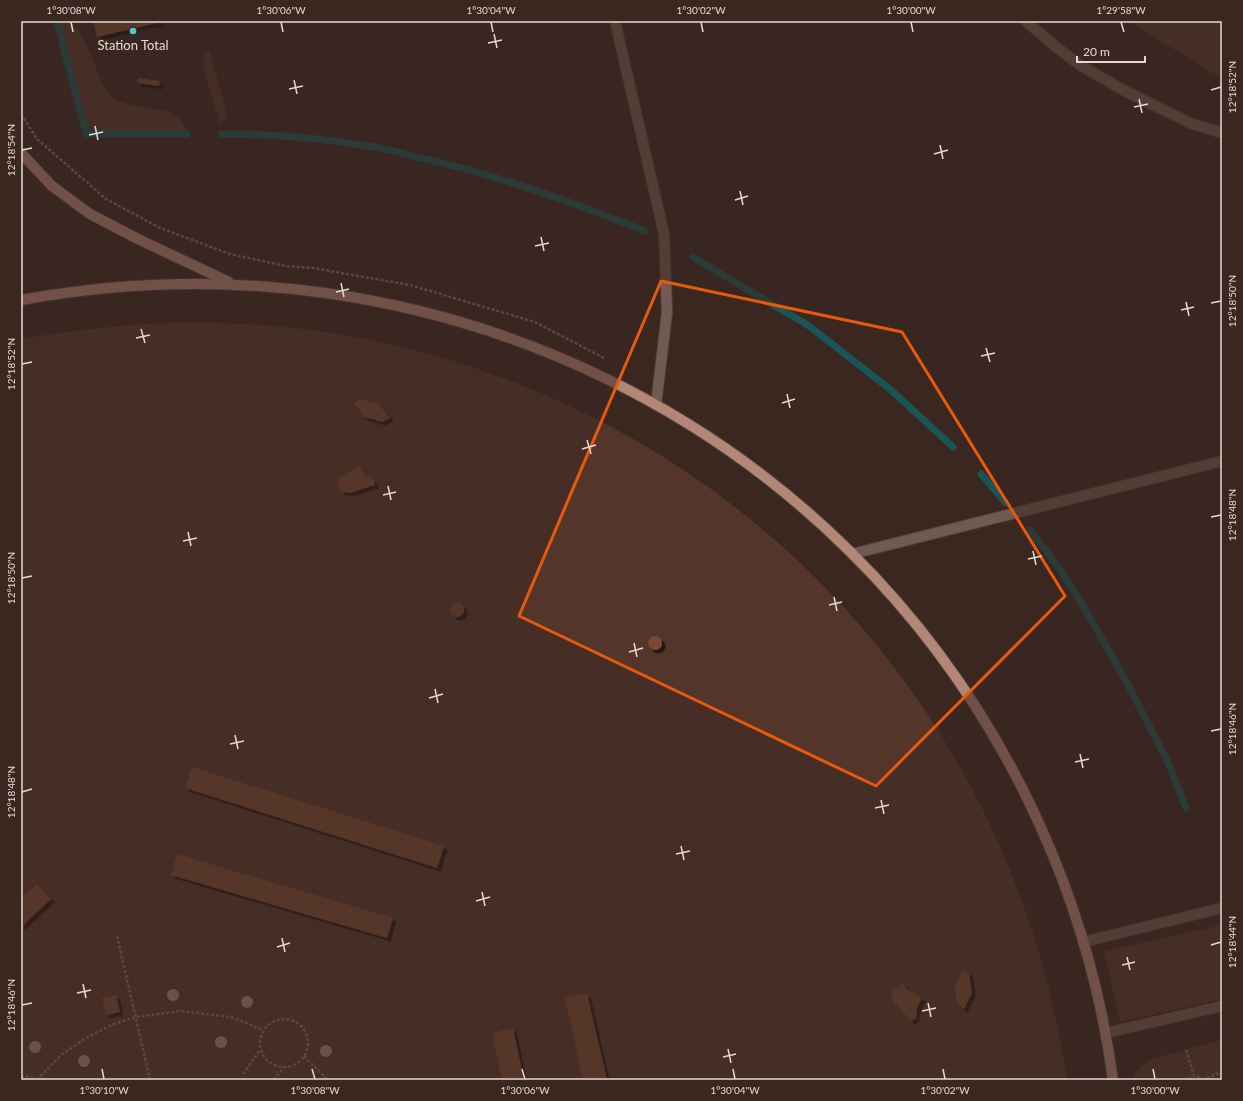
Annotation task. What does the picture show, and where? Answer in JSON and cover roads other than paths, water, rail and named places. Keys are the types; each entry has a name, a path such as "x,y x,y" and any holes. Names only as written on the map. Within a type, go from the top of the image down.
{"main road":[{"path":"21,153 52,186 90,214 138,239 233,284"},
{"path":"21,300 58,293 128,285 233,284 296,288 390,304 482,328 542,350 600,376 656,405 709,437 759,473 807,512 852,554 896,602 938,652 992,734 1038,820 1063,880 1084,942 1096,987 1106,1033 1113,1080"}],"street":[{"path":"615,21 664,234 667,312 656,405"},
{"path":"1026,21 1056,47 1080,65 1121,89 1190,123 1222,133"},
{"path":"852,554 1222,461"},
{"path":"1084,942 1222,908"},
{"path":"1106,1033 1222,1006"}],"waterway":[{"path":"57,21 86,134 187,134"},
{"path":"221,134 313,139 350,143 390,150 501,179 588,209 645,231"},
{"path":"693,257 809,326 891,390 953,447"},
{"path":"981,474 1006,503"},
{"path":"1030,530 1061,571 1088,614 1126,681 1167,760 1186,808"}],"place":[{"name":"Station Total","path":"133,31"}]}
